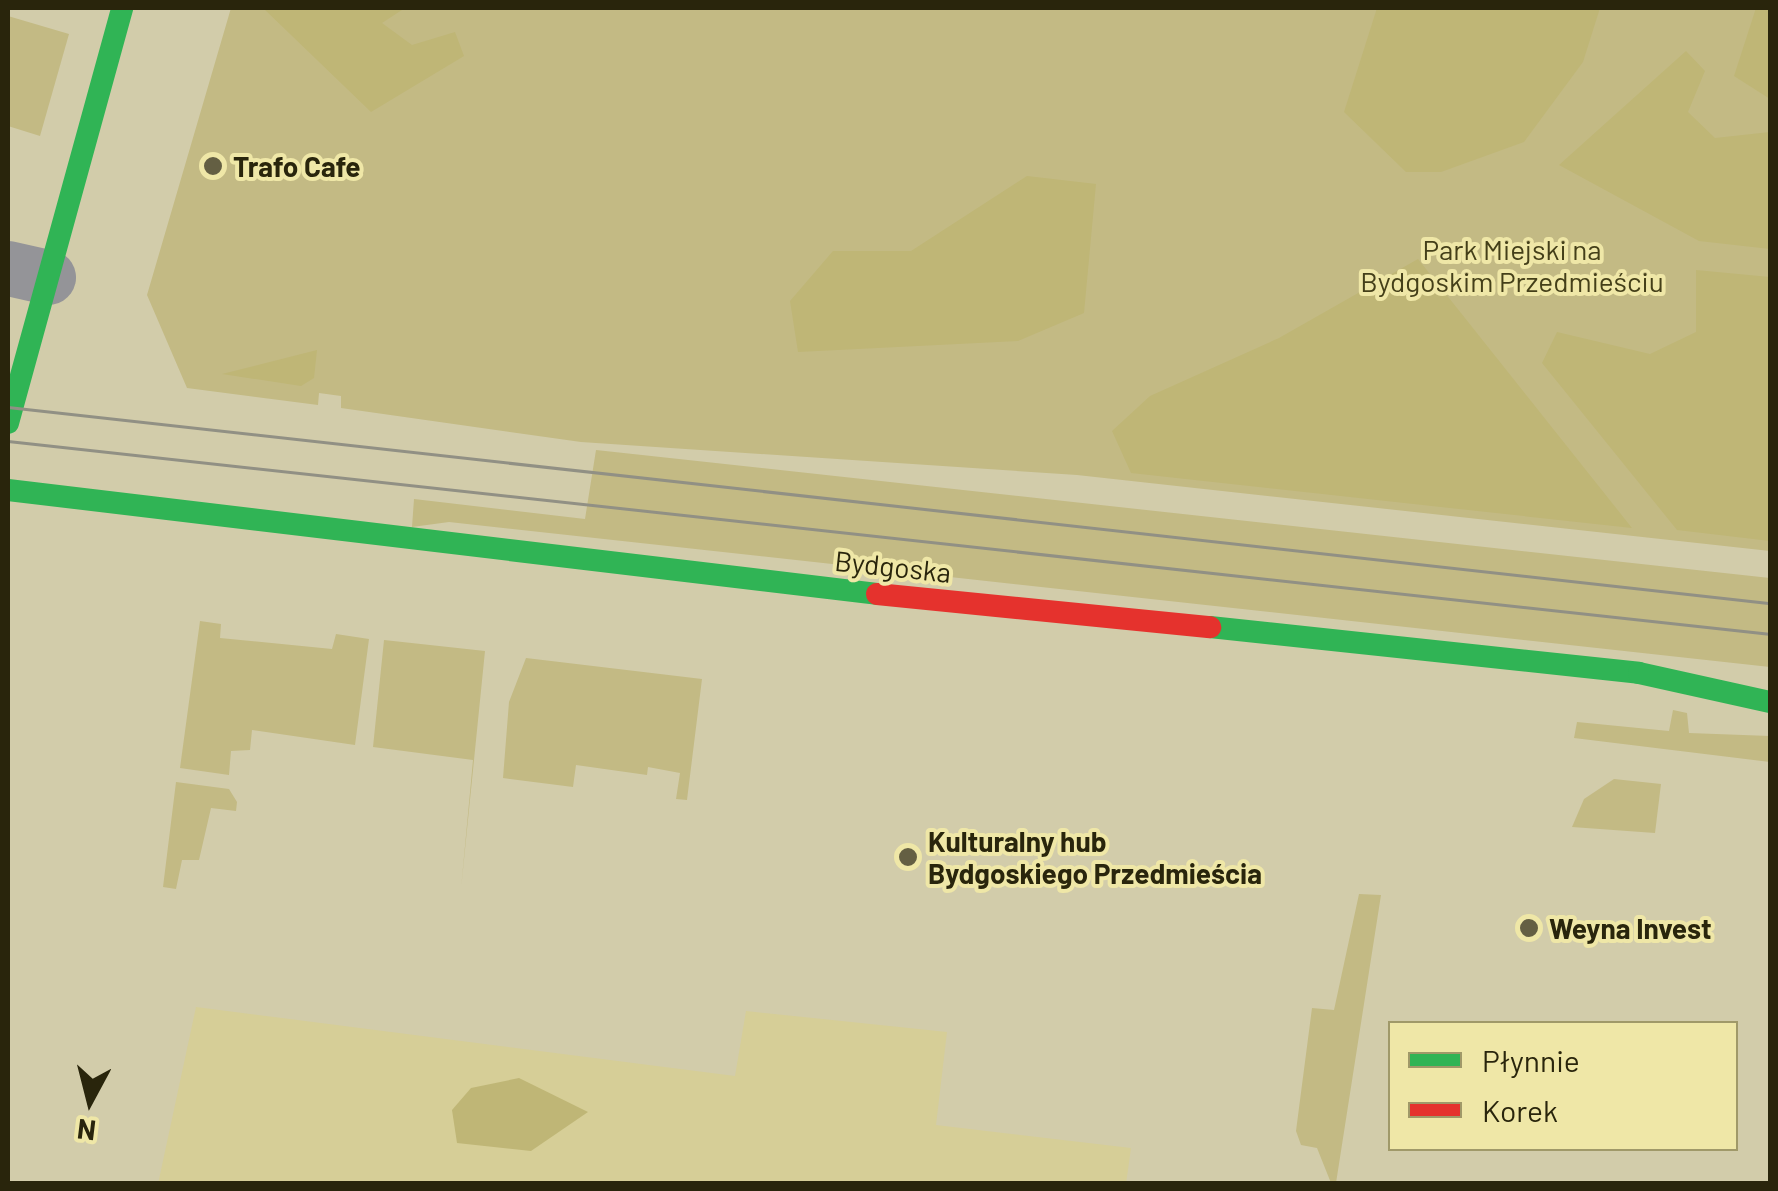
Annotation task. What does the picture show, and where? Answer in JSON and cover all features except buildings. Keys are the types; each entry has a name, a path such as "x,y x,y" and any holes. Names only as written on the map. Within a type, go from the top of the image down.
{"street":[{"path":"8,423 28,273 122,8"},
{"name":"Bydgoska","path":"8,490 842,591 1512,658 1770,702"}],"shaded area":[{"path":"263,8 405,8 382,23 412,45 455,32 464,56 371,112"},
{"path":"1377,8 1600,8 1583,62 1524,142 1441,172 1406,172 1344,112"},
{"path":"1756,8 1770,8 1770,99 1734,76"},
{"path":"1686,51 1705,71 1688,112 1715,138 1770,132 1770,249 1699,241 1559,165"},
{"path":"1027,176 1096,184 1084,313 1018,341 798,352 790,301 833,251 911,251"},
{"path":"1418,259 1632,528 1131,473 1112,431 1150,396 1279,338"},
{"path":"1696,270 1770,277 1770,541 1677,530 1542,363 1557,332 1650,354 1696,332"},
{"path":"317,350 314,378 301,386 222,374"},
{"path":"196,1007 735,1076 746,1011 947,1032 936,1125 1131,1148 1126,1184 158,1184"},
{"path":"519,1078 588,1112 531,1151 457,1143 452,1110 471,1088"}],"green space":[{"name":"Park Miejski na Bydgoskim Przedmieściu","path":"231,8 1770,8 1770,551 1077,475 581,442 341,408 341,396 319,393 318,405 187,388 147,295"},
{"path":"8,16 69,34 40,136 8,126"},
{"path":"596,450 1770,578 1770,667 449,522 412,527 414,499 585,519"},
{"path":"200,621 221,624 220,638 332,649 336,634 369,639 355,745 252,730 250,750 231,751 229,775 180,768"},
{"path":"384,640 485,651 461,889 473,760 373,747"},
{"path":"526,658 702,679 687,800 676,799 680,773 648,767 647,775 576,765 573,787 503,778 509,702"},
{"path":"1673,710 1687,713 1689,733 1770,736 1770,762 1574,738 1577,722 1669,731"},
{"path":"1614,779 1661,784 1655,833 1572,827 1584,799"},
{"path":"176,782 229,789 237,802 236,811 211,808 199,860 182,860 176,889 163,887"},
{"path":"1359,894 1381,895 1336,1183 1331,1183 1317,1148 1301,1145 1296,1131 1312,1008 1334,1010"}],"tram line":[{"path":"8,407 1770,603"},
{"path":"8,441 1770,634"}],"traffic: fast":[{"path":"8,423 122,8"},
{"path":"8,490 877,594"},
{"path":"1210,627 1639,673 1770,702"}],"traffic: jam":[{"path":"877,594 1210,627"}],"place":[{"name":"Trafo Cafe","path":"213,166"},
{"name":"Kulturalny hub Bydgoskiego Przedmieścia","path":"908,857"},
{"name":"Weyna Invest","path":"1529,928"}]}
